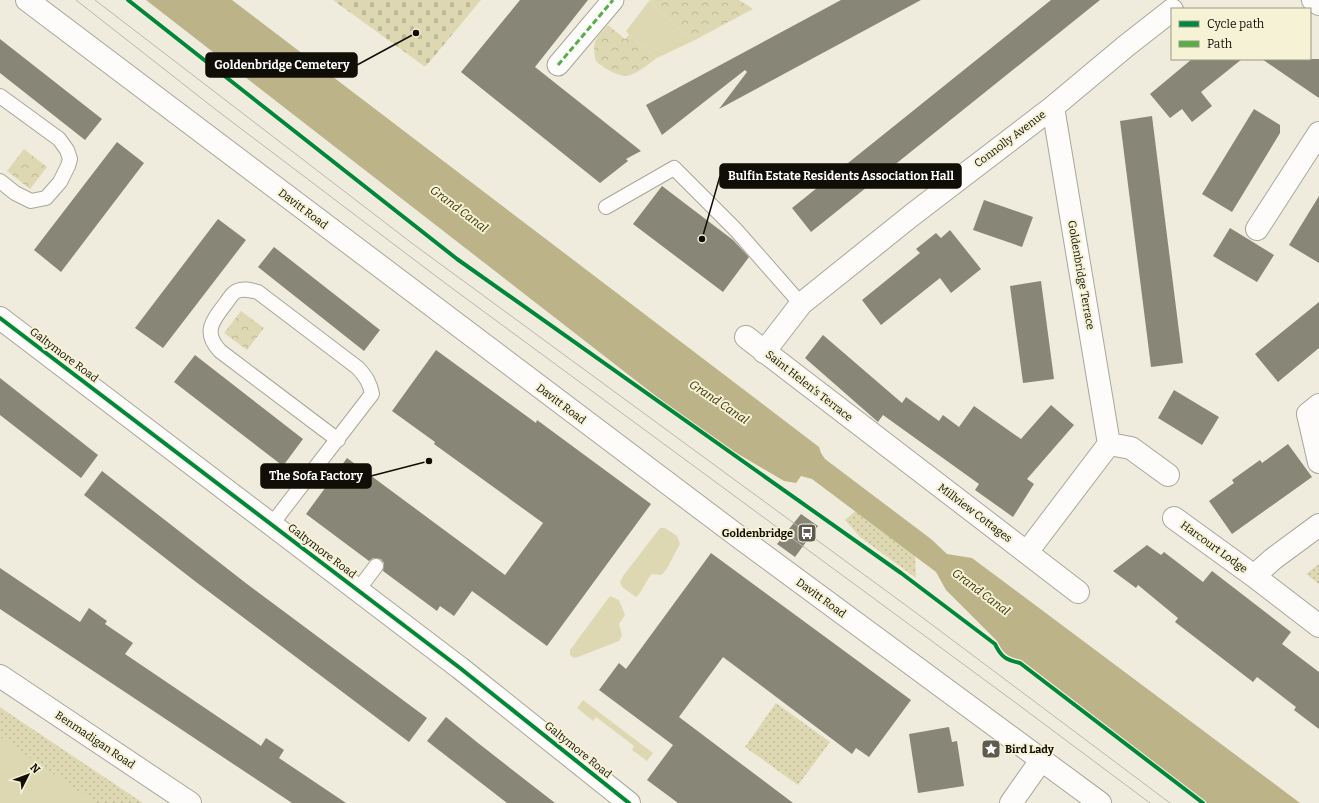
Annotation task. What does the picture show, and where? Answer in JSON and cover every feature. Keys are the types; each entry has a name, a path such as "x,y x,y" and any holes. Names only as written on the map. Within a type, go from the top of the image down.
{"street":[{"name":"Davitt Road","path":"27,0 735,534 1100,803"},
{"path":"558,65 613,0"},
{"name":"Connolly Avenue","path":"1175,8 1185,0"},
{"path":"1313,0 1319,4"},
{"name":"Connolly Avenue","path":"764,352 801,304 912,215 1053,107 1126,46 1171,12"},
{"name":"Goldenbridge Terrace","path":"1053,107 1109,444"},
{"path":"1257,229 1319,133"},
{"name":"Galtymore Road","path":"0,318 460,668 629,803"},
{"name":"Saint Helen's Terrace","path":"746,337 872,434"},
{"path":"1313,409 1319,462"},
{"name":"Millview Cottages","path":"872,434 1078,592"},
{"path":"1027,552 1109,444 1131,448 1168,475"},
{"name":"Harcourt Lodge","path":"1174,518 1254,576 1319,626"},
{"name":"Harcourt Lodge","path":"1254,576 1273,559 1319,525"},
{"name":"Benmadigan Road","path":"0,676 190,803"},
{"path":"1011,803 1042,759"}],"lane":[{"path":"0,96 59,139 67,150 70,159 60,182 46,198 30,201 15,193 0,181"},
{"path":"606,206 674,168 736,230 801,304"},
{"path":"272,524 338,440 372,394 367,378 358,368 258,292 247,289 235,292 213,320 211,332 212,343 220,351 338,440"},
{"path":"358,590 376,566"}],"green space":[{"path":"333,0 481,0 426,66 424,66"},
{"path":"739,0 753,9 693,41 649,1"},
{"path":"649,1 693,41 657,58 629,35 626,31"},
{"path":"608,25 625,39 629,35 657,58 640,70 626,76 616,74 603,67 596,61 594,45 598,37"},
{"path":"24,149 47,167 30,189 7,171"},
{"path":"241,311 264,328 247,350 224,333"},
{"path":"859,508 915,551 916,578 860,537 845,520"},
{"path":"660,528 665,528 677,536 680,544 666,570 661,575 652,574 636,597 622,587 620,582"},
{"path":"1319,564 1319,584 1306,574"},
{"path":"610,596 619,600 625,615 619,624 622,635 619,641 574,658 570,655 570,650"},
{"path":"583,700 653,753 647,761 632,750 634,746 596,717 593,721 577,708"},
{"path":"776,703 830,742 798,785 745,747"},
{"path":"0,707 10,714 143,803 0,803"},
{"path":"0,737 96,803 0,803"}],"water":[{"name":"Grand Canal","path":"146,0 232,0 819,447 825,459 931,539 947,554 972,558 1300,803 1207,803 1021,660 1006,654 997,641 946,590 936,572 812,479 801,476 796,483 784,481 733,451 670,407"}],"building":[{"path":"520,0 588,0 535,67 641,151 626,159 628,161 600,183 461,72"},
{"path":"841,0 921,0 719,109 747,72 745,70 662,135 646,105"},
{"path":"1051,0 1100,0 811,232 792,208"},
{"path":"0,39 102,119 85,140 0,73"},
{"path":"1319,59 1319,98 1263,60"},
{"path":"1191,60 1241,60 1201,92 1212,106 1192,122 1182,109 1170,118 1150,94"},
{"path":"1254,109 1280,125 1280,133 1232,212 1202,194"},
{"path":"1152,116 1183,363 1151,367 1120,121"},
{"path":"117,142 144,163 61,272 34,250"},
{"path":"662,186 733,240 749,257 723,292 633,224"},
{"path":"1319,196 1319,263 1289,245"},
{"path":"984,200 1033,217 1022,247 973,230"},
{"path":"218,219 246,240 163,348 135,328"},
{"path":"1230,228 1274,255 1257,282 1213,256"},
{"path":"950,230 981,269 951,293 940,278 881,325 862,300 920,253 916,249 936,233 941,238"},
{"path":"274,247 380,330 364,351 258,267"},
{"path":"1041,281 1054,379 1023,383 1010,286"},
{"path":"1319,302 1319,348 1278,382 1255,354"},
{"path":"823,335 902,403 906,397 939,421 943,415 959,427 974,406 1021,439 1051,405 1074,425 1027,479 1034,484 1013,517 975,490 979,484 883,415 878,422 805,358"},
{"path":"436,350 536,423 537,420 651,504 547,646 472,591 454,616 440,606 437,611 383,571 384,563 381,559 373,558 369,561 306,514 347,458 505,575 543,523 434,444 435,442 392,411"},
{"path":"195,355 303,439 283,466 174,382"},
{"path":"0,378 98,455 81,478 0,415"},
{"path":"1174,390 1219,417 1202,445 1158,418"},
{"path":"1288,444 1312,477 1232,534 1209,501 1234,483 1232,480 1260,460 1262,463"},
{"path":"102,471 247,584 427,718 409,742 196,582 84,495"},
{"path":"801,514 818,526 795,557 777,544"},
{"path":"1147,545 1161,555 1164,552 1203,582 1212,571 1291,632 1282,644 1319,672 1319,729 1294,710 1296,707 1257,677 1253,682 1175,622 1178,618 1138,585 1136,588 1113,571"},
{"path":"711,553 911,700 869,757 856,748 852,754 723,657 679,717 793,803 678,803 647,780 673,745 599,690 619,663 626,669"},
{"path":"0,568 80,622 89,608 107,621 105,624 133,643 125,654 261,746 266,738 284,750 279,758 346,803 292,803 0,609"},
{"path":"446,717 555,803 507,803 427,741"},
{"path":"949,727 952,742 957,741 964,786 918,793 909,734"}],"tram line":[{"path":"76,0 215,109 445,283 1150,803"},
{"path":"95,0 413,244 915,612 1170,803"}],"marked path":[{"path":"558,65 613,0"}],"cycle path":[{"path":"128,0 457,259 901,573 995,644 999,652 1004,657 1011,661 1020,663 1203,803"},
{"path":"0,318 460,668 629,803"}],"place":[{"name":"Goldenbridge Cemetery","path":"416,33"},
{"name":"Bulfin Estate Residents Association Hall","path":"702,239"},
{"name":"The Sofa Factory","path":"429,461"},
{"name":"Goldenbridge","path":"807,533"},
{"name":"Bird Lady","path":"991,749"}]}
